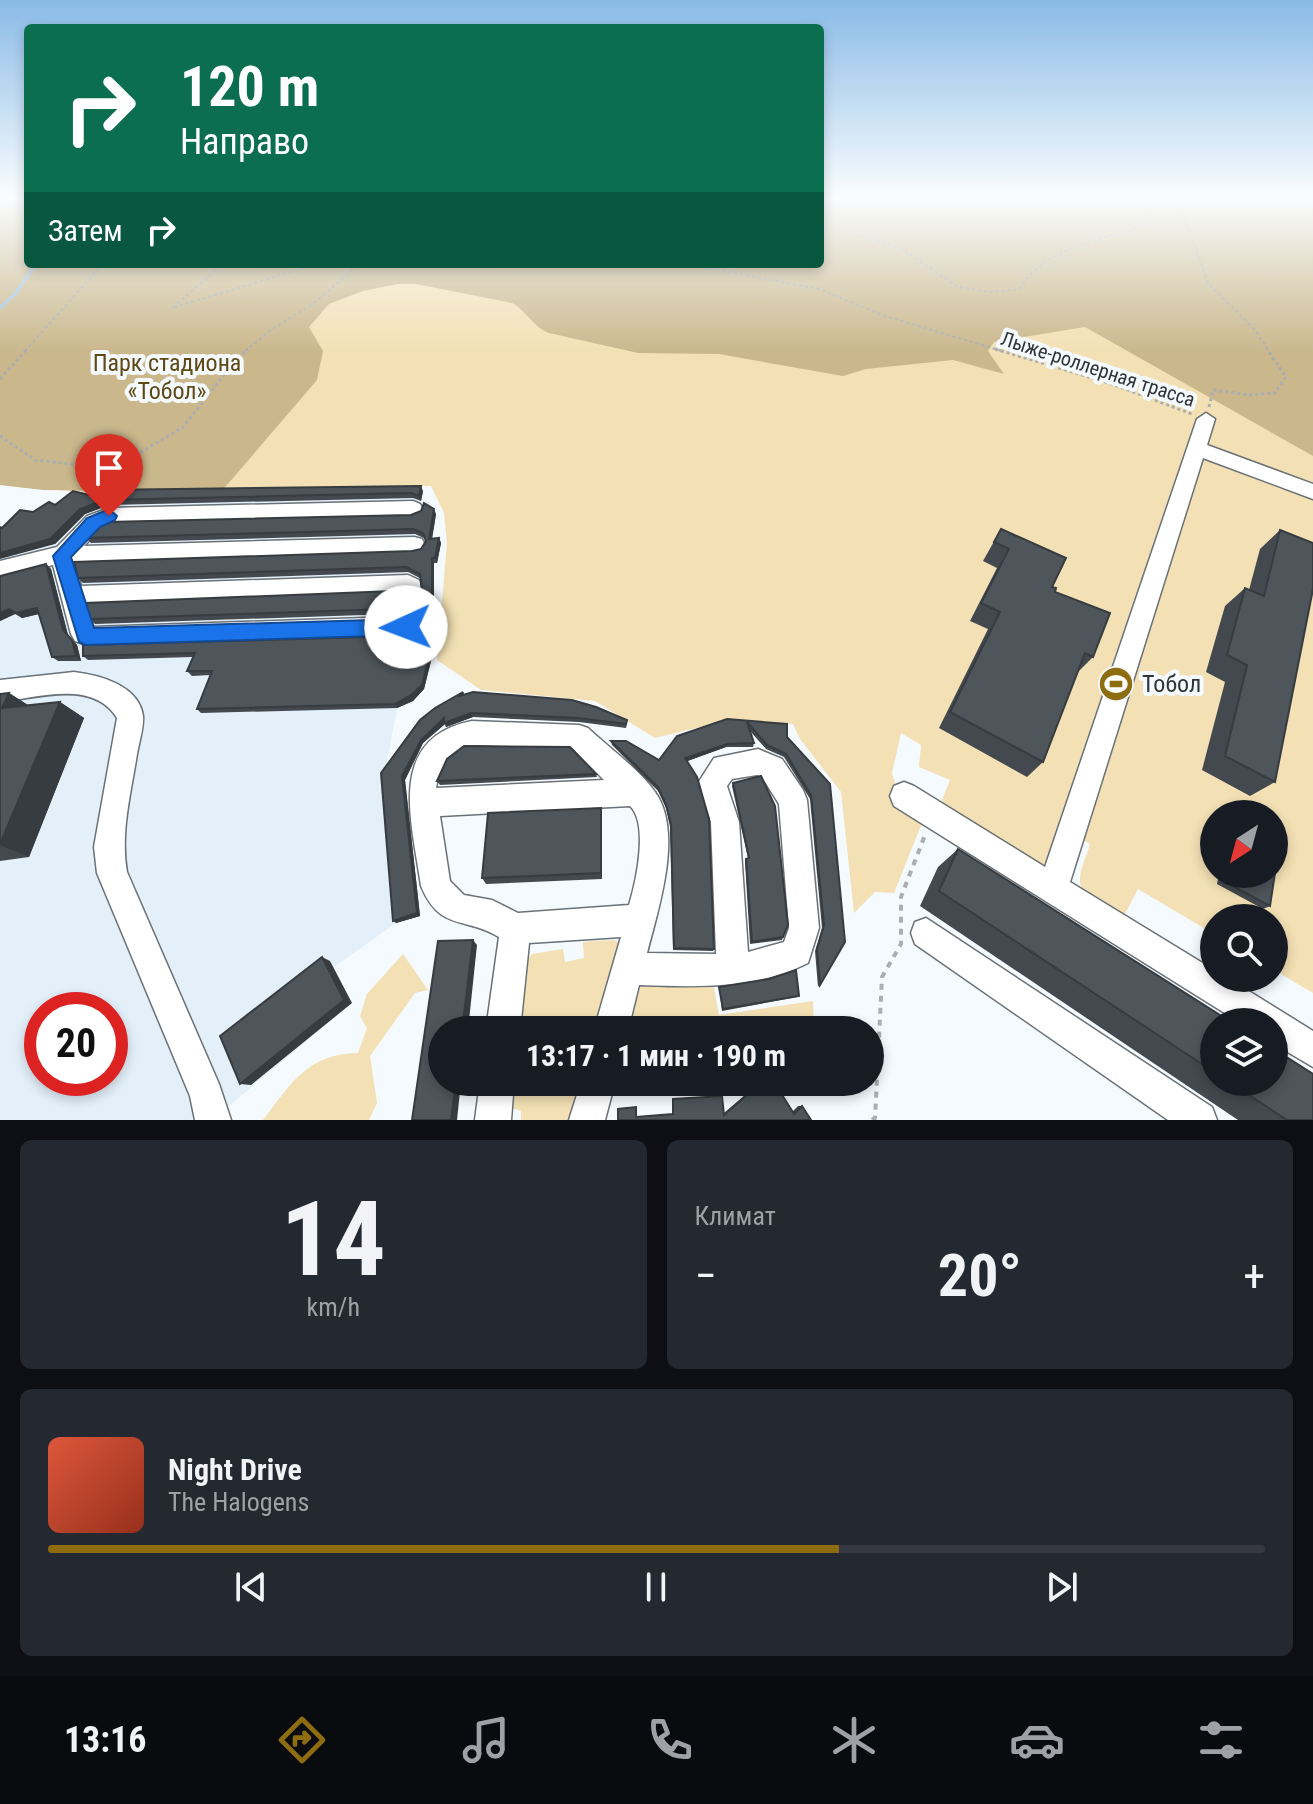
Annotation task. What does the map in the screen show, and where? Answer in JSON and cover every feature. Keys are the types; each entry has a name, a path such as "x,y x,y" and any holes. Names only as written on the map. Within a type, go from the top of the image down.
{"street":[{"path":"1053,888 1206,419"},
{"path":"1197,448 1313,492"},
{"path":"62,556 94,522 109,516 413,509"},
{"path":"0,570 41,558 62,556 414,545"},
{"path":"62,556 72,596 83,634 91,637 406,627 411,586 72,596"},
{"path":"0,691 90,683 110,689 124,701 130,716 108,847 112,873 207,1096 213,1120"},
{"path":"614,1016 654,870 651,815 646,802 579,737 472,733 452,737 434,754 425,770 423,803 436,886 445,900 458,909 492,915 515,929 639,920"},
{"path":"626,968 733,969 786,959 797,952 804,928 793,800 772,768 758,762 724,767 712,783 725,822 733,969"},
{"path":"423,803 634,792"},
{"path":"904,796 1246,1008"},
{"path":"505,1016 515,929"},
{"path":"926,933 1199,1120"},
{"path":"1288,1034 1313,1050"},
{"path":"493,1120 496,1096"},
{"path":"587,1120 594,1096"}],"path":[{"name":"Лыже-роллерная трасса","path":"900,248 958,287 991,292 1020,289 1024,276 1055,255 1075,248"},
{"name":"Лыже-роллерная трасса","path":"708,268 819,289 885,316 1109,383 1206,419 1213,390 1249,395 1275,393 1286,377 1255,330 1208,283 1196,248"},
{"path":"0,379 99,268"},
{"path":"216,268 172,308 304,268"},
{"path":"0,436 35,460 89,466 138,454 183,427 238,357 271,330 317,301 354,268"},
{"path":"872,1120 875,1118 882,977 901,944 901,897 929,826"}],"shaded area":[{"path":"423,491 421,503 435,525 431,543 441,543 431,576 434,583 434,649 424,689 397,709 383,783 396,923 334,967 352,1003 212,1120 0,1120 0,535 78,496"}],"green space":[{"name":"Парк стадиона «Тобол»","path":"0,248 24,248 24,268 824,268 824,248 1313,248 1313,456 1085,327 994,342 988,351 1004,374 953,360 866,369 843,376 719,354 638,353 549,333 512,303 416,284 398,284 363,291 329,304 309,327 323,351 317,380 221,492 43,490 0,485"},
{"path":"824,248 1313,248 1313,993 1288,978 1288,904 1200,904 1200,926 1138,889 1125,914 1096,907 1086,897 1080,882 1090,844 1064,829 1051,863 1034,867 945,809 942,800 950,780 919,767 921,745 901,733 892,773 904,811 922,823 894,893 875,892 854,913 841,792 800,739 793,724 725,721 655,738 595,701 481,690 437,660 447,543 444,513 431,486 161,493 0,485 0,356 63,300 736,268 824,268"},
{"path":"614,940 622,944 597,1016 512,1016 521,966 532,954 563,949 565,962 584,958 583,942"},
{"path":"403,954 428,990 415,993 370,1056 377,1103 369,1120 263,1120 293,1082 314,1065 326,1059 358,1053 367,1028 360,1016 367,994"},
{"path":"638,980 713,983 719,1015 813,1001 814,1016 623,1016"},
{"path":"508,1096 581,1096 576,1120 521,1120 521,1111 506,1106"}],"building":[{"path":"421,486 419,496 411,493 104,500 80,509 50,539 0,553 0,527 20,510 33,512 49,502 55,505 73,491 89,495 97,490"},
{"path":"424,503 434,509 429,539 439,538 435,558 432,558 432,645 422,685 395,704 197,709 212,671 187,671 195,653 83,656 83,645 404,636 414,631 423,602 420,574 406,567 78,578 74,562 412,551 421,549 426,541 423,533 413,529 86,538 107,522 411,515 421,511"},
{"path":"1001,529 1066,558 1052,587 1056,588 1055,592 1110,613 1093,657 1085,653 1043,762 950,712 1000,612 981,603 1009,549 994,542"},
{"path":"1280,530 1313,543 1313,589 1275,782 1225,756 1247,665 1227,655 1245,588 1264,596"},
{"path":"46,564 63,630 72,640 76,656 52,657 37,608 16,613 9,609 0,613 0,576"},
{"path":"393,591 390,609 90,619 86,603"},
{"path":"463,692 460,696 473,692 572,700 627,720 626,724 578,718 471,713 444,723 444,718 421,740 402,776 417,913 393,921 381,773 420,720"},
{"path":"9,693 2,708 60,702 0,844 0,694"},
{"path":"727,719 787,724 787,737 830,784 845,942 820,985 817,949 824,925 811,795 786,754 767,745 747,722 754,743 727,744 685,758 697,777 709,819 714,949 674,948 671,824 666,805 658,787 611,741 626,741 659,760 677,736"},
{"path":"464,746 570,747 596,774 437,781 447,759"},
{"path":"761,776 775,806 788,925 783,937 752,942 746,859 749,858 733,783"},
{"path":"601,808 601,873 482,878 488,813"},
{"path":"958,849 1209,1008 1200,1008 1200,1063 939,891"},
{"path":"1236,888 1273,888 1270,904"},
{"path":"473,940 464,1016 428,1016 428,1096 454,1096 451,1120 412,1120 438,941"},
{"path":"322,957 344,1000 240,1084 220,1036"},
{"path":"796,970 799,996 723,1009 719,987 769,979"},
{"path":"1288,1058 1313,1074 1313,1120 1287,1120 1250,1096 1288,1096"},
{"path":"722,1096 724,1115 746,1096 783,1096 794,1114 802,1106 811,1120 618,1120 618,1109 636,1107 636,1117 673,1114 673,1099"}],"waterway":[{"path":"0,308 16,293 33,268"}],"place":[{"name":"Тобол","path":"1116,684"}],"route":[{"path":"109,516 94,522 62,556 86,636 406,627"}]}
